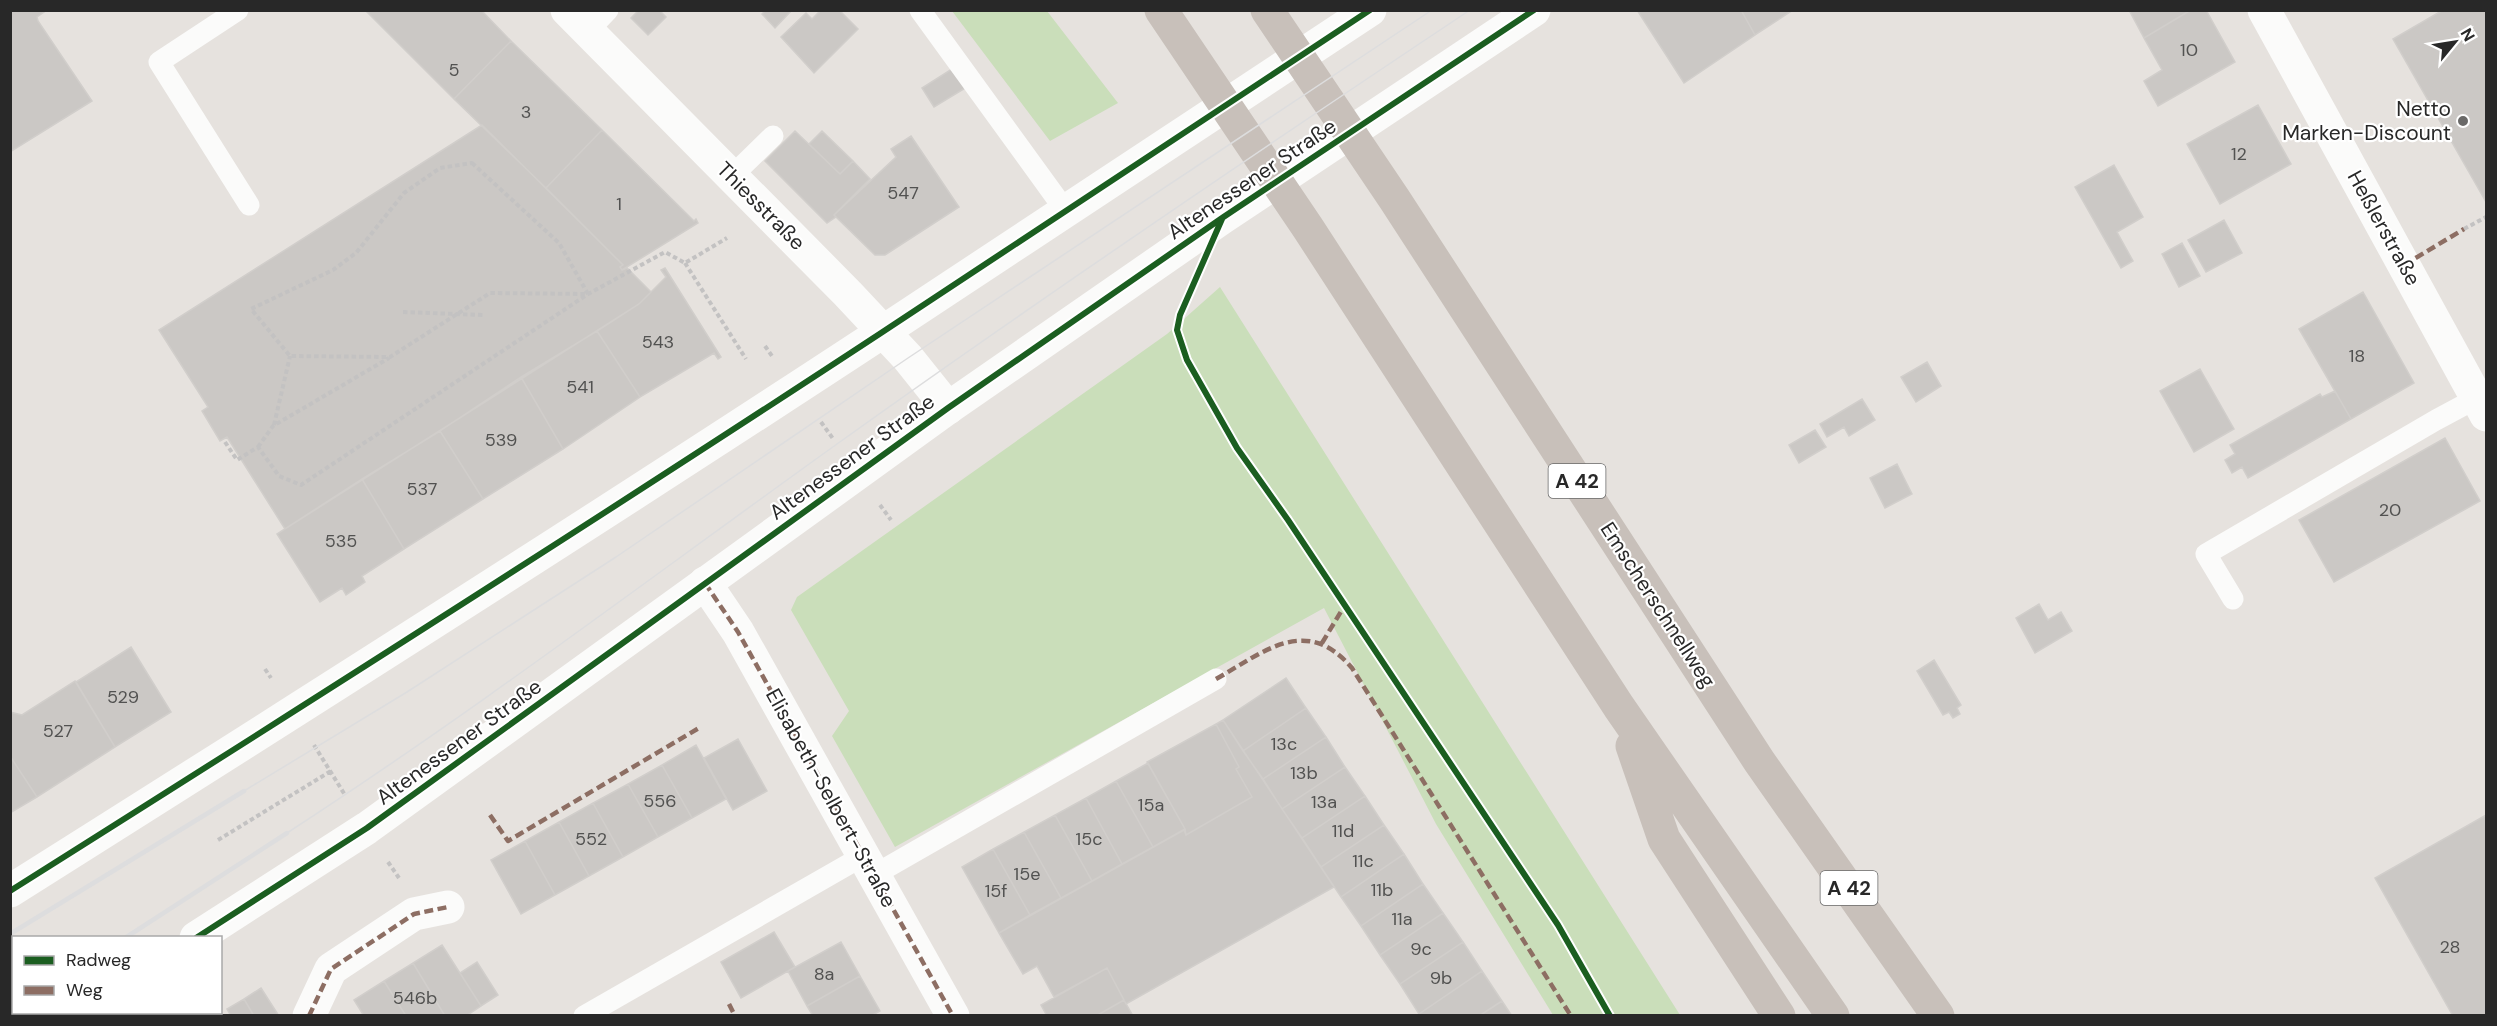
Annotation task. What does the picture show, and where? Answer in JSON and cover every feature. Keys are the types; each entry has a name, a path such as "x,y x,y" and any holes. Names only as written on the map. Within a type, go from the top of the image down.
{"highway":[{"path":"1161,10 1308,228 1619,707 1833,1016"},
{"name":"Emscherschnellweg","path":"1266,10 1395,200 1760,761 1938,1016"},
{"path":"1619,707 1664,839 1779,1016"}],"main road":[{"path":"10,891 293,713 884,332 1370,10"},
{"name":"Altenessener Straße","path":"199,936 368,828 948,408 1222,218 1534,10"},
{"name":"Heßlerstraße","path":"2264,10 2482,407"},
{"name":"Thiesstraße","path":"587,17 732,176 884,332 948,408"},
{"name":"Elisabeth-Selbert-Straße","path":"705,584 738,632 953,1016"},
{"path":"309,1016 331,969 414,914 448,907"}],"lane":[{"path":"238,10 159,62 249,206"},
{"path":"920,10 1065,210"},
{"path":"732,176 773,136"},
{"path":"2233,599 2206,554 2436,420 2482,407"},
{"path":"584,1016 1216,679"}],"path":[{"path":"390,357 290,356 251,309 340,264 356,253 404,193 440,168 472,164 559,243 588,294"},
{"path":"2464,229 2486,217"},
{"path":"685,263 727,238"},
{"path":"258,447 279,476 301,485 588,294 664,252 685,263 746,360"},
{"path":"273,426 390,357 490,292 588,294"},
{"path":"403,312 483,315"},
{"path":"765,346 891,520"},
{"path":"225,442 237,460 258,447 273,426 290,356"},
{"path":"265,669 399,879"},
{"path":"218,840 331,771"}],"green space":[{"path":"952,11 1047,11 1118,103 1050,141"},
{"path":"1220,287 1680,1015 1553,1015 1436,824 1324,608 895,847 832,736 849,711 791,610 797,597 1167,334"}],"building":[{"path":"10,10 47,10 37,17 38,21 92,101 10,152"},
{"path":"365,10 481,10 511,41 454,99"},
{"path":"639,10 659,10 666,17 648,35 631,18"},
{"path":"766,10 792,10 775,28 762,14"},
{"path":"821,10 839,10 858,29 814,73 781,37 806,13 812,19"},
{"path":"1637,10 1741,10 1755,35 1684,83"},
{"path":"1741,10 1793,10 1755,35"},
{"path":"2129,10 2191,10 2144,38"},
{"path":"2191,10 2206,10 2235,62 2158,106 2144,81 2162,70 2144,38"},
{"name":"Netto Marken-Discount","path":"2443,10 2486,10 2486,202 2393,39"},
{"path":"511,41 602,130 546,188 454,99"},
{"path":"955,67 967,87 934,107 922,88"},
{"path":"2258,105 2291,164 2220,204 2187,144"},
{"path":"482,125 623,265 620,267 622,270 627,268 651,292 639,304 285,529 227,437 220,441 202,411 208,407 159,330"},
{"path":"602,130 698,223 622,270 620,267 623,265 546,188"},
{"path":"795,131 840,174 853,161 870,179 834,215 836,217 827,223 765,161"},
{"path":"822,131 853,161 840,174 809,144"},
{"path":"911,136 959,207 885,255 875,255 834,215 896,157 891,149"},
{"path":"2114,165 2143,217 2117,232 2133,261 2121,268 2075,187"},
{"path":"2224,220 2242,253 2206,272 2188,240"},
{"path":"2182,243 2200,276 2179,287 2162,254"},
{"path":"665,268 721,357 718,359 714,353 640,397 597,331 639,304 666,277 661,270"},
{"path":"2363,292 2414,383 2351,419 2299,329"},
{"path":"597,331 640,397 563,449 521,377"},
{"path":"1927,362 1941,386 1916,402 1901,377"},
{"path":"2200,369 2234,429 2194,452 2160,391"},
{"path":"521,377 563,449 483,499 440,431"},
{"path":"2335,391 2351,419 2248,478 2242,467 2232,473 2225,460 2235,454 2230,445 2320,394 2322,397"},
{"path":"1862,399 1875,420 1849,436 1844,427 1827,437 1820,424"},
{"path":"1815,430 1826,447 1799,463 1789,445"},
{"path":"440,431 483,499 404,549 362,479"},
{"path":"2445,438 2480,501 2334,582 2299,520"},
{"path":"1897,464 1912,494 1885,508 1870,478"},
{"path":"362,479 404,549 362,576 365,582 346,595 342,588 320,602 277,534"},
{"path":"2039,604 2048,620 2061,612 2072,631 2035,653 2016,618"},
{"path":"131,647 171,712 115,747 76,682"},
{"path":"1934,660 1961,705 1957,708 1960,714 1953,718 1949,712 1943,715 1917,671"},
{"path":"1286,678 1306,708 1243,751 1223,720"},
{"path":"75,681 115,747 37,797 10,756 10,712 22,715"},
{"path":"1306,708 1326,737 1263,779 1243,751"},
{"path":"1223,720 1334,887 1126,1004 1107,968 1054,997 1037,966 1023,974 999,933 1184,830 1186,835 1252,797 1236,769 1239,767 1216,724"},
{"path":"1216,724 1239,767 1236,769 1252,797 1186,835 1185,829 1147,762"},
{"path":"1326,737 1345,767 1282,809 1263,779"},
{"path":"738,739 767,791 733,810 704,758"},
{"path":"696,745 726,799 692,818 662,765"},
{"path":"10,756 37,797 10,813"},
{"path":"1148,763 1185,829 1153,847 1116,781"},
{"path":"662,765 692,818 658,837 628,784"},
{"path":"1345,767 1365,796 1302,838 1282,809"},
{"path":"1116,781 1153,847 1122,864 1086,798"},
{"path":"628,784 658,837 623,857 593,803"},
{"path":"1365,796 1384,825 1321,867 1302,838"},
{"path":"1086,798 1122,864 1092,881 1055,815"},
{"path":"593,803 623,857 589,876 559,822"},
{"path":"1055,815 1092,881 1061,898 1024,832"},
{"path":"2486,815 2486,1016 2453,1016 2375,878"},
{"path":"559,822 589,876 555,895 525,841"},
{"path":"1384,825 1404,854 1341,897 1321,867"},
{"path":"1024,832 1061,898 1030,915 993,849"},
{"path":"525,841 555,895 521,914 491,860"},
{"path":"993,849 1030,915 999,933 962,867"},
{"path":"1404,854 1423,884 1361,926 1341,897"},
{"path":"1423,884 1443,913 1380,955 1361,926"},
{"path":"1443,913 1463,942 1400,984 1380,955"},
{"path":"774,932 795,967 741,998 721,962"},
{"path":"841,942 860,976 807,1006 788,971"},
{"path":"1463,942 1482,971 1419,1014 1400,984"},
{"path":"442,945 481,1006 466,1016 445,1016 413,963"},
{"path":"477,962 498,995 481,1006 460,973"},
{"path":"413,963 445,1016 406,1016 384,981"},
{"path":"1107,968 1124,1000 1096,1016 1047,1016 1041,1005"},
{"path":"1482,971 1502,1001 1479,1016 1420,1016 1419,1014"},
{"path":"860,976 880,1011 871,1016 813,1016 807,1006"},
{"path":"384,981 406,1016 364,1016 354,1000"},
{"path":"261,988 279,1016 254,1016 244,999"},
{"path":"244,999 254,1016 231,1016 227,1009"},
{"path":"1124,1000 1133,1016 1096,1016"},
{"path":"1502,1001 1512,1016 1479,1016"}],"tram line":[{"path":"244,791 407,692 616,557 908,358 1432,10"},
{"path":"287,833 495,691 994,333 1231,170 1470,10"}],"railway":[{"path":"10,934 244,791"},
{"path":"128,936 287,833"}],"marked path":[{"path":"2404,265 2464,229"},
{"path":"705,583 738,632 953,1016"},
{"path":"1322,643 1345,605"},
{"path":"1216,679 1268,649 1285,643 1301,641 1318,643 1335,652 1352,668 1571,1016"},
{"path":"490,815 508,841 699,728"},
{"path":"309,1016 331,969 414,914 448,907"},
{"path":"729,1004 735,1016"}],"cycle path":[{"path":"10,891 664,474 1370,10"},
{"path":"199,936 367,828 948,408 1222,218 1534,10"},
{"path":"1222,219 1180,315 1177,330 1187,360 1237,448 1288,520 1558,925 1610,1016"}],"place":[{"name":"Netto Marken-Discount","path":"2463,121"}]}
